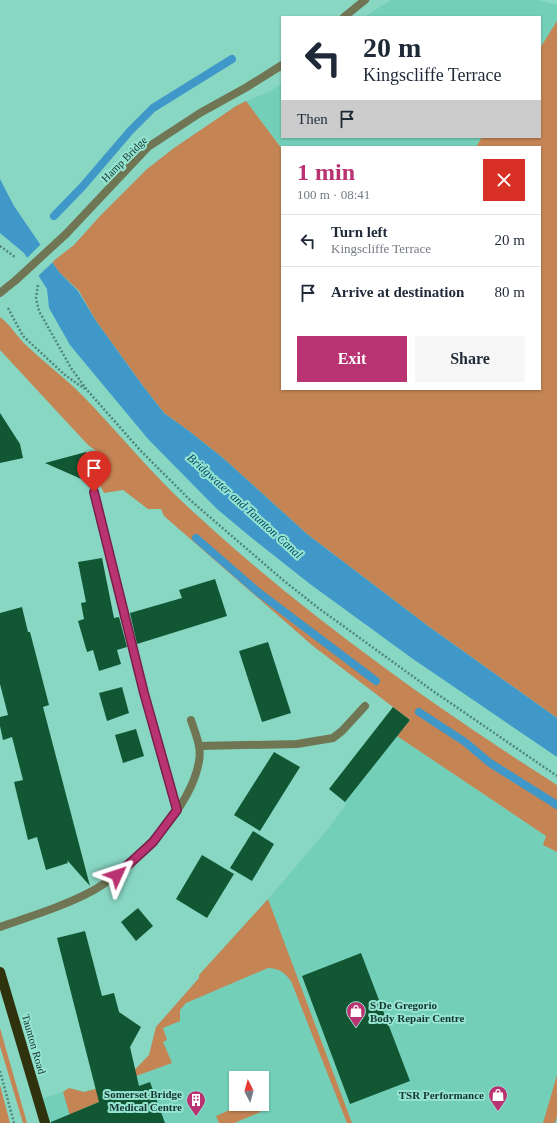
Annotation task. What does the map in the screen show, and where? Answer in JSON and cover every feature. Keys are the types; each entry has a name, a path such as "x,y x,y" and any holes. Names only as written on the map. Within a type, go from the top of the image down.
{"main road":[{"name":"Taunton Road","path":"0,972 44,1123"}],"street":[{"path":"345,16 365,0"},
{"name":"Hamp Bridge","path":"3,290 66,234 148,147 200,112 247,87 281,66"},
{"path":"94,492 142,686 177,810"},
{"path":"199,746 297,744 333,738 342,731 365,706"},
{"path":"0,926 77,899 94,890 117,875 153,842 187,794 200,761 199,746 191,720"}],"path":[{"path":"0,246 17,258"},
{"path":"34,279 38,284 36,298 39,311 68,363 87,390 140,450 190,500 283,580 318,607 432,691 557,776"},
{"path":"3,290 3,300 23,336 65,375 87,390"},
{"path":"0,1071 14,1123"}],"shaded area":[{"path":"391,0 538,0 557,5 557,21 541,46 541,16 366,16"},
{"path":"557,21 557,718 428,626 307,534 223,458 164,413 96,321 79,291 59,272 52,262 74,245 100,216 147,169 174,148 236,106 246,101 281,148 281,390 541,390 541,146 477,146 481,138 541,138 541,46"},
{"path":"281,84 281,138 481,138 477,146 281,146 281,148 246,101 269,92"},
{"path":"0,317 27,346 82,395 174,494 231,546 275,583 366,654 413,688 508,754 557,785 557,852 543,845 546,836 397,736 410,720 313,646 164,516 161,509 148,509 123,490 104,493 97,479 104,477 110,461 88,445 0,350"},
{"path":"397,736 546,836 543,845 557,852 557,1123 45,1123 37,1100 63,1092 69,1088 84,1092 125,1080 149,1055 156,1027 199,978 199,975 268,899 328,829 345,806 345,802"},
{"path":"268,899 352,1123 347,1123 291,981 281,972 272,968 268,968 186,1003 180,1010 180,1021 163,1028 167,1040 163,1042 172,1063 125,1080 149,1055 156,1027 199,978 199,975"},
{"path":"0,1028 27,1123 23,1123 0,1046"},
{"path":"557,1075 557,1116 555,1123 543,1123"},
{"path":"0,1085 10,1123 0,1123"},
{"path":"103,1087 106,1099 80,1110 85,1123 72,1123 63,1092 69,1088 84,1092"},
{"path":"229,1110 261,1112 234,1123 219,1123 216,1116"}],"water":[{"name":"Bridgwater and Taunton Canal","path":"0,179 14,206 59,272 78,291 96,321 164,413 223,458 307,534 428,626 557,718 557,757 413,659 310,584 217,509 148,439 70,345 49,308 47,289 24,253 0,233"}],"pier":[{"path":"42,243 54,261 37,277 26,259"}],"building":[{"path":"0,413 20,444 23,458 0,463"},
{"path":"86,452 95,485 45,463"},
{"path":"102,558 114,618 119,617 127,647 117,650 121,664 99,671 93,650 87,652 78,621 84,619 81,603 86,602 78,562"},
{"path":"215,579 227,616 137,644 130,613 182,598 179,590"},
{"path":"22,607 49,705 43,707 90,886 67,860 68,863 46,870 37,837 28,840 14,782 23,780 12,737 3,740 0,717 8,715 0,684 0,613"},
{"path":"268,642 291,713 262,722 239,651"},
{"path":"122,687 129,713 107,721 99,693"},
{"path":"393,707 410,720 345,802 329,789"},
{"path":"136,729 144,756 123,763 115,735"},
{"path":"274,752 300,767 260,831 234,815"},
{"path":"253,831 274,844 252,881 230,868"},
{"path":"202,855 234,874 207,918 176,899"},
{"path":"138,908 153,926 136,941 121,922"},
{"path":"85,931 102,996 114,993 119,1012 141,1027 130,1047 139,1086 150,1082 165,1123 51,1123 99,1102 57,938"},
{"name":"S De Gregorio Body Repair Centre","path":"361,953 410,1081 350,1104 302,976"}],"waterway":[{"path":"54,216 83,186 130,131 153,108 232,59"},
{"path":"196,538 258,592 376,681"},
{"path":"419,712 465,742 490,763 557,805"}],"place":[{"name":"S De Gregorio Body Repair Centre","path":"356,1028"},
{"name":"TSR Performance","path":"498,1112"},
{"name":"Somerset Bridge Medical Centre","path":"196,1117"}],"route":[{"path":"94,492 144,693 177,810 153,842 117,875"}]}
